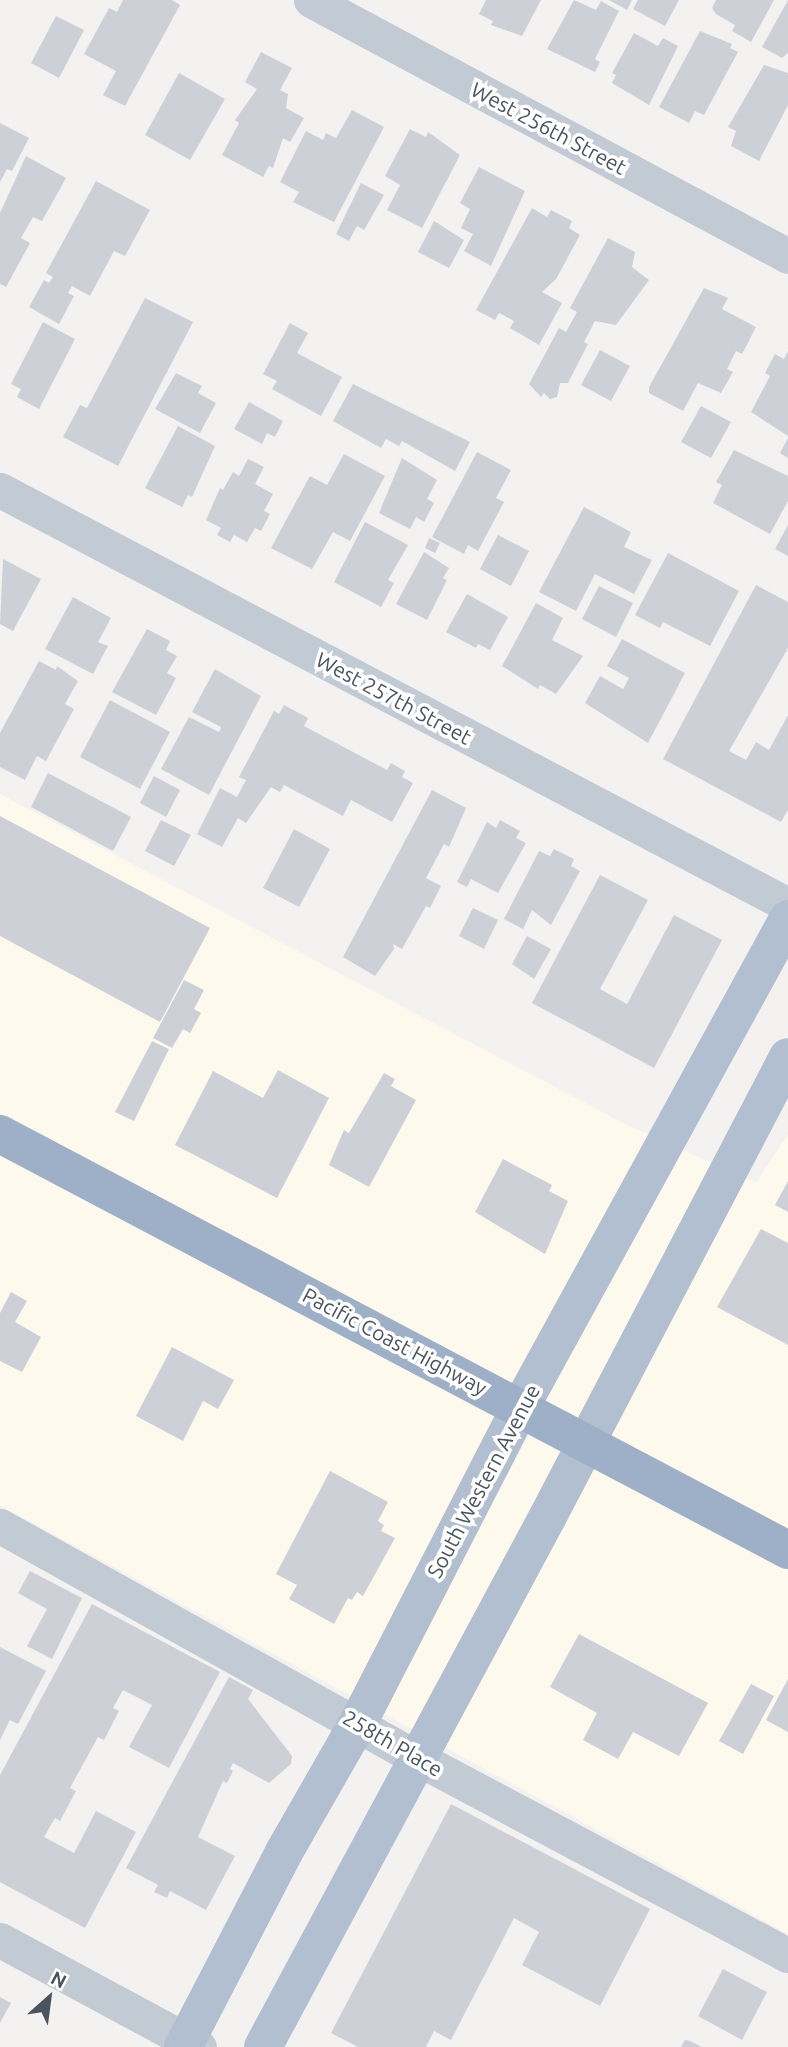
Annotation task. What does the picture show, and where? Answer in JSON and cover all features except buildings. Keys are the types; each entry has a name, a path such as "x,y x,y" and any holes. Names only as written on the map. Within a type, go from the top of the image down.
{"highway":[{"name":"Pacific Coast Highway","path":"0,1134 522,1405 788,1550"}],"main road":[{"name":"South Western Avenue","path":"190,2045 284,1852 358,1723 522,1405 788,919"},
{"path":"263,2047 788,1057"}],"street":[{"name":"West 256th Street","path":"311,0 788,257"},
{"name":"West 257th Street","path":"0,490 788,905"},
{"name":"258th Place","path":"0,1526 417,1758 788,1955"},
{"path":"0,1940 190,2045"}],"shaded area":[{"path":"0,794 623,1123 756,1183 788,1134 788,1934 0,1505"}]}
